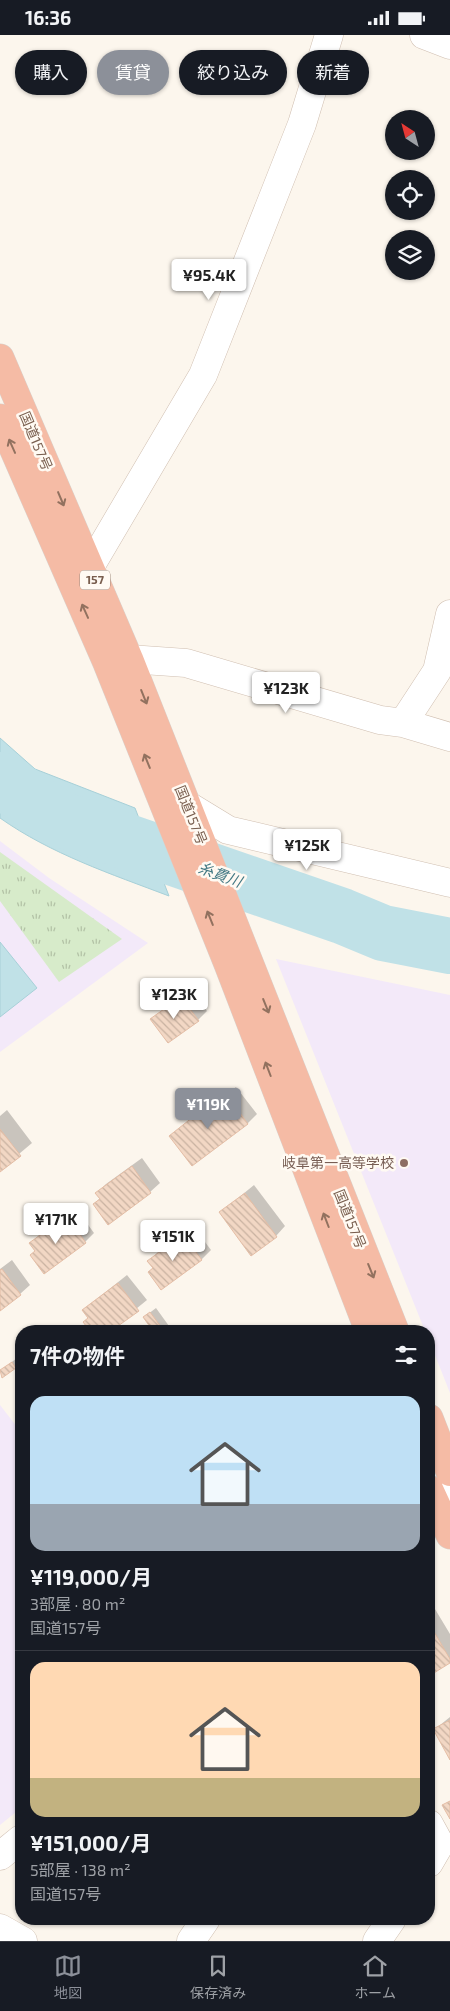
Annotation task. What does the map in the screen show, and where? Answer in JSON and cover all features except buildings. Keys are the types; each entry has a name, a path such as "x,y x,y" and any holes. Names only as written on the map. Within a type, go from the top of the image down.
{"highway":[{"name":"国道157号","path":"0,358 129,659 176,806 238,962 391,1325"},
{"name":"国道157号","path":"0,418 103,654 176,806"},
{"name":"国道157号","path":"238,962 366,1325"},
{"path":"435,1433 450,1472"},
{"path":"436,1500 450,1535"}],"street":[{"path":"90,567 202,375 302,124 329,35"},
{"path":"424,35 450,45"},
{"path":"403,723 444,661 450,614"},
{"path":"129,659 186,663 380,720 403,723 450,737"},
{"path":"176,806 228,830 450,883"},
{"path":"435,1835 440,1844 435,1853"},
{"path":"0,1856 15,1844"},
{"path":"191,1941 202,1925"},
{"path":"377,1941 388,1925"},
{"path":"0,1928 23,1941"}],"shaded area":[{"path":"0,841 49,878 148,943 0,1052"},
{"name":"岐阜第一高等学校","path":"276,959 450,995 450,1393 435,1355 435,1325 423,1325"},
{"path":"0,1405 15,1424 15,1813 0,1825"}],"green space":[{"path":"0,852 122,939 59,982 0,901"}],"water":[{"path":"0,738 35,769 135,808 169,896 61,853 0,818"},
{"path":"0,942 37,988 0,1017"}],"waterway":[{"name":"糸貫川","path":"0,780 61,819 342,916 383,933 450,946"}],"place":[{"name":"岐阜第一高等学校","path":"404,1163"}]}
